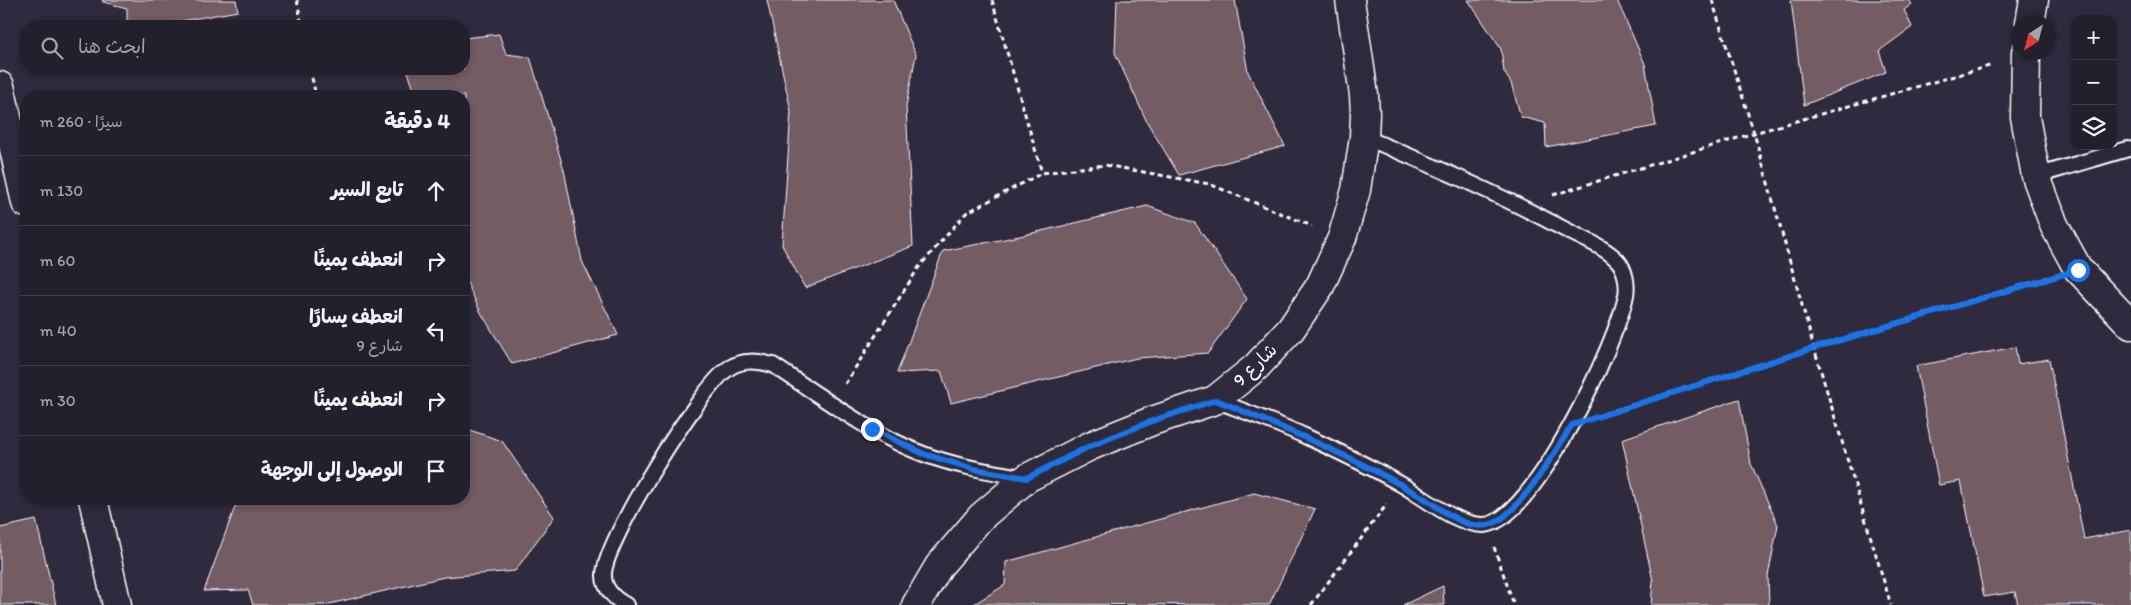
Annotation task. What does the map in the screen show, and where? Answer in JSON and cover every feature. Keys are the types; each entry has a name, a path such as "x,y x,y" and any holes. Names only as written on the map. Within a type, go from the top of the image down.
{"street":[{"name":"شارع 9","path":"916,605 940,566 981,517 1027,478 1099,443 1152,421 1216,400 1256,367 1291,329 1320,286 1342,238 1356,190 1364,137 1364,95 1350,0"},
{"path":"2031,15 2034,0"},
{"path":"2025,60 2025,117 2036,176 2054,225 2078,270 2131,325"},
{"path":"0,86 20,176"},
{"path":"94,505 117,605"}],"lane":[{"path":"1216,400 1307,437 1402,485 1459,519 1472,524 1487,525 1502,519 1514,508 1545,467 1572,425 1602,363 1627,294 1626,278 1619,262 1606,252 1520,206 1450,173 1364,137"},
{"path":"2036,176 2128,149"},
{"path":"626,605 606,587 604,568 632,506 681,425 721,373 738,364 759,362 773,365 872,429 924,454 974,469 1027,478"}],"path":[{"path":"297,0 301,20"},
{"path":"992,0 1042,173"},
{"path":"1712,0 1754,133 1814,348 1891,605"},
{"path":"1520,206 1754,133 2011,58"},
{"path":"311,75 315,90"},
{"path":"832,404 919,267 966,213 1042,173 1105,165 1209,184 1342,238"},
{"path":"1572,425 1814,348 2078,270"},
{"path":"1311,605 1402,485"},
{"path":"1487,525 1514,605"}],"building":[{"path":"102,0 236,0 238,11 187,20 127,20 127,8 103,2"},
{"path":"767,0 893,0 916,55 906,106 913,246 805,288 782,245 791,111"},
{"path":"1117,0 1235,0 1248,72 1285,146 1179,175 1147,122 1115,53"},
{"path":"1468,0 1617,0 1645,64 1656,126 1546,147 1545,123 1521,117 1511,83 1504,72 1501,49"},
{"path":"1791,0 1909,0 1912,4 1904,10 1912,27 1879,51 1886,72 1804,105"},
{"path":"499,34 506,54 530,57 564,170 582,261 618,335 512,364 480,311 470,289 470,90 414,90 409,75 470,75 470,37"},
{"path":"1147,206 1195,223 1247,299 1208,353 1137,358 951,403 941,371 897,373 943,251 1020,236"},
{"path":"2015,347 2018,364 2049,359 2084,539 2131,530 2131,605 2018,605 2015,592 1984,597 1961,481 1939,485 1916,366"},
{"path":"1739,399 1751,464 1778,525 1768,576 1769,605 1651,605 1653,581 1622,439"},
{"path":"470,430 502,441 554,517 515,571 444,577 325,605 253,605 248,590 204,591 236,505 470,505"},
{"path":"1254,493 1315,509 1269,605 974,604 1005,585 1006,562"},
{"path":"36,520 56,605 0,605 0,528"},
{"path":"1443,586 1444,605 1403,605"}],"route":[{"path":"872,429 924,454 974,469 1027,478 1090,446 1152,421 1216,400 1307,437 1402,485 1459,519 1472,524 1487,525 1502,519 1514,508 1545,467 1572,425 1814,348 2078,270"}]}
